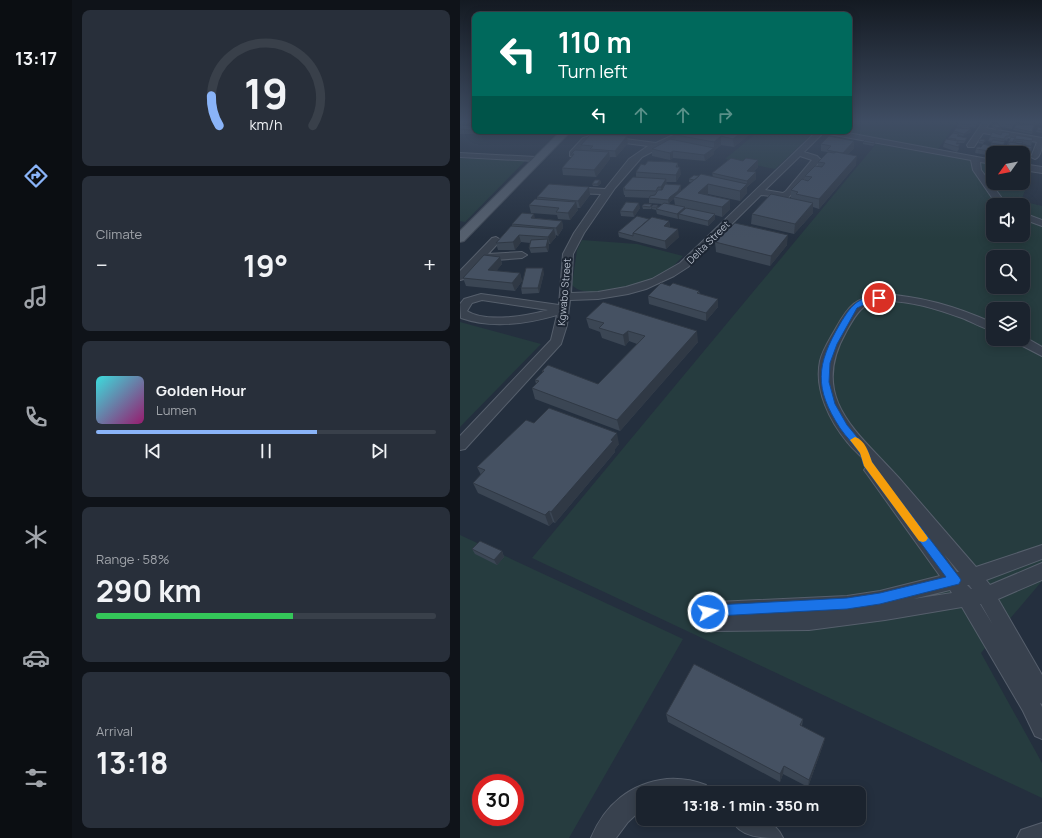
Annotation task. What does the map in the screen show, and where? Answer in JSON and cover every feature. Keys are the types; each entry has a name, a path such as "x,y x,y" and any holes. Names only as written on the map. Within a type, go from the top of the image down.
{"main road":[{"path":"460,238 534,161"}],"street":[{"name":"Kgwabo Street","path":"460,445 557,341 560,333 564,303 566,264 570,248 608,192 633,161"},
{"name":"Delta Street","path":"564,303 636,289 661,280 684,265 790,161"},
{"path":"758,192 782,196 789,194 816,161"},
{"path":"975,161 977,170 997,198"},
{"path":"1030,168 1042,170"},
{"path":"557,189 608,192"},
{"path":"1030,219 1042,223"},
{"path":"460,277 496,240"},
{"path":"478,259 522,255"},
{"path":"481,297 564,303 523,320 510,322 466,316 461,310 464,299 481,297"},
{"path":"986,324 950,311 911,300 888,297 870,298 854,307 832,344 826,363 825,382 831,404 844,427 864,452 873,459 973,576 976,597 1042,729"},
{"path":"1030,346 1042,352"},
{"path":"864,452 868,464 885,488 955,580 976,597 1042,694"},
{"path":"1042,552 1010,565 973,576 880,599 847,604 716,610 708,612 706,617 711,621 716,622 809,621 885,612 976,597 1022,581 1042,571"},
{"path":"604,838 609,828 628,805 636,800"},
{"path":"753,826 771,838"},
{"path":"1030,838 1042,835"}],"green space":[{"path":"460,161 525,161 465,222 460,221"},
{"path":"736,161 783,161 775,169"},
{"path":"862,161 976,161 986,163 986,190 1025,190 1022,198 986,198 986,242 1030,242 1030,203 1042,206 1042,581 981,653 1042,763 1042,798 532,558"},
{"path":"582,240 637,244 683,256 667,271 647,281 604,292 591,292 580,290 572,285 577,250"},
{"path":"460,322 541,344 460,427"},
{"path":"460,535 683,639 569,838 460,838"}],"building":[{"path":"568,161 601,161 594,170 562,168"},
{"path":"648,161 672,162 678,163 676,167 680,167 676,175 636,172 641,164 645,165"},
{"path":"727,161 757,161 747,171 756,172 747,181 712,173"},
{"path":"852,161 819,199 796,194 798,192 791,190 802,179 808,181 812,177 805,176 815,166 822,167 825,163 818,162"},
{"path":"701,174 747,184 740,191 708,184 698,193 730,200 722,207 674,197"},
{"path":"694,175 699,176 694,180 689,179"},
{"path":"633,177 666,179 661,187 658,187 656,191 624,190 625,188 623,188"},
{"path":"595,180 600,180 597,184 592,184"},
{"path":"549,184 589,187 578,201 537,197"},
{"path":"665,184 681,185 678,191 668,200 649,198 650,196 655,195 658,190 662,190"},
{"path":"771,194 813,203 795,224 752,214"},
{"path":"535,199 576,202 568,213 556,212 559,208 529,205"},
{"path":"626,202 639,203 633,212 620,211"},
{"path":"664,203 685,207 677,214 656,209"},
{"path":"644,204 652,204 650,207 642,206"},
{"path":"653,205 658,205 657,207 651,207"},
{"path":"686,208 715,214 708,221 679,214"},
{"path":"522,213 534,214 531,218 562,221 556,228 512,224"},
{"path":"637,216 649,219 633,233 633,236 618,232"},
{"path":"652,217 669,221 664,226 678,229 665,241 633,233"},
{"path":"735,223 788,235 771,256 715,242"},
{"path":"511,226 554,229 548,237 519,235 513,242 496,243"},
{"path":"548,239 546,247 529,248 531,240"},
{"path":"484,255 500,257 488,270 520,273 512,283 463,278"},
{"path":"526,268 543,268 538,288 521,288"},
{"path":"661,283 670,286 673,283 699,291 697,293 718,299 706,313 648,296"},
{"path":"603,302 697,331 617,420 532,388 539,381 535,380 548,365 598,384 645,336 628,331 623,335 599,328 604,323 586,318"},
{"path":"549,408 617,433 611,440 613,441 551,512 549,511 545,515 473,483 485,470 477,467 526,420 534,423"},
{"path":"480,541 502,551 494,560 472,549"},
{"path":"694,664 803,719 800,725 825,738 809,780 784,766 780,774 666,714"}],"slow traffic":[{"path":"855,440 864,452 868,464 923,538"}],"route":[{"path":"708,612 716,610 847,604 880,599 955,580 868,464 864,452 844,427 831,404 825,382 826,363 832,344 854,307 870,298 879,298"}]}
